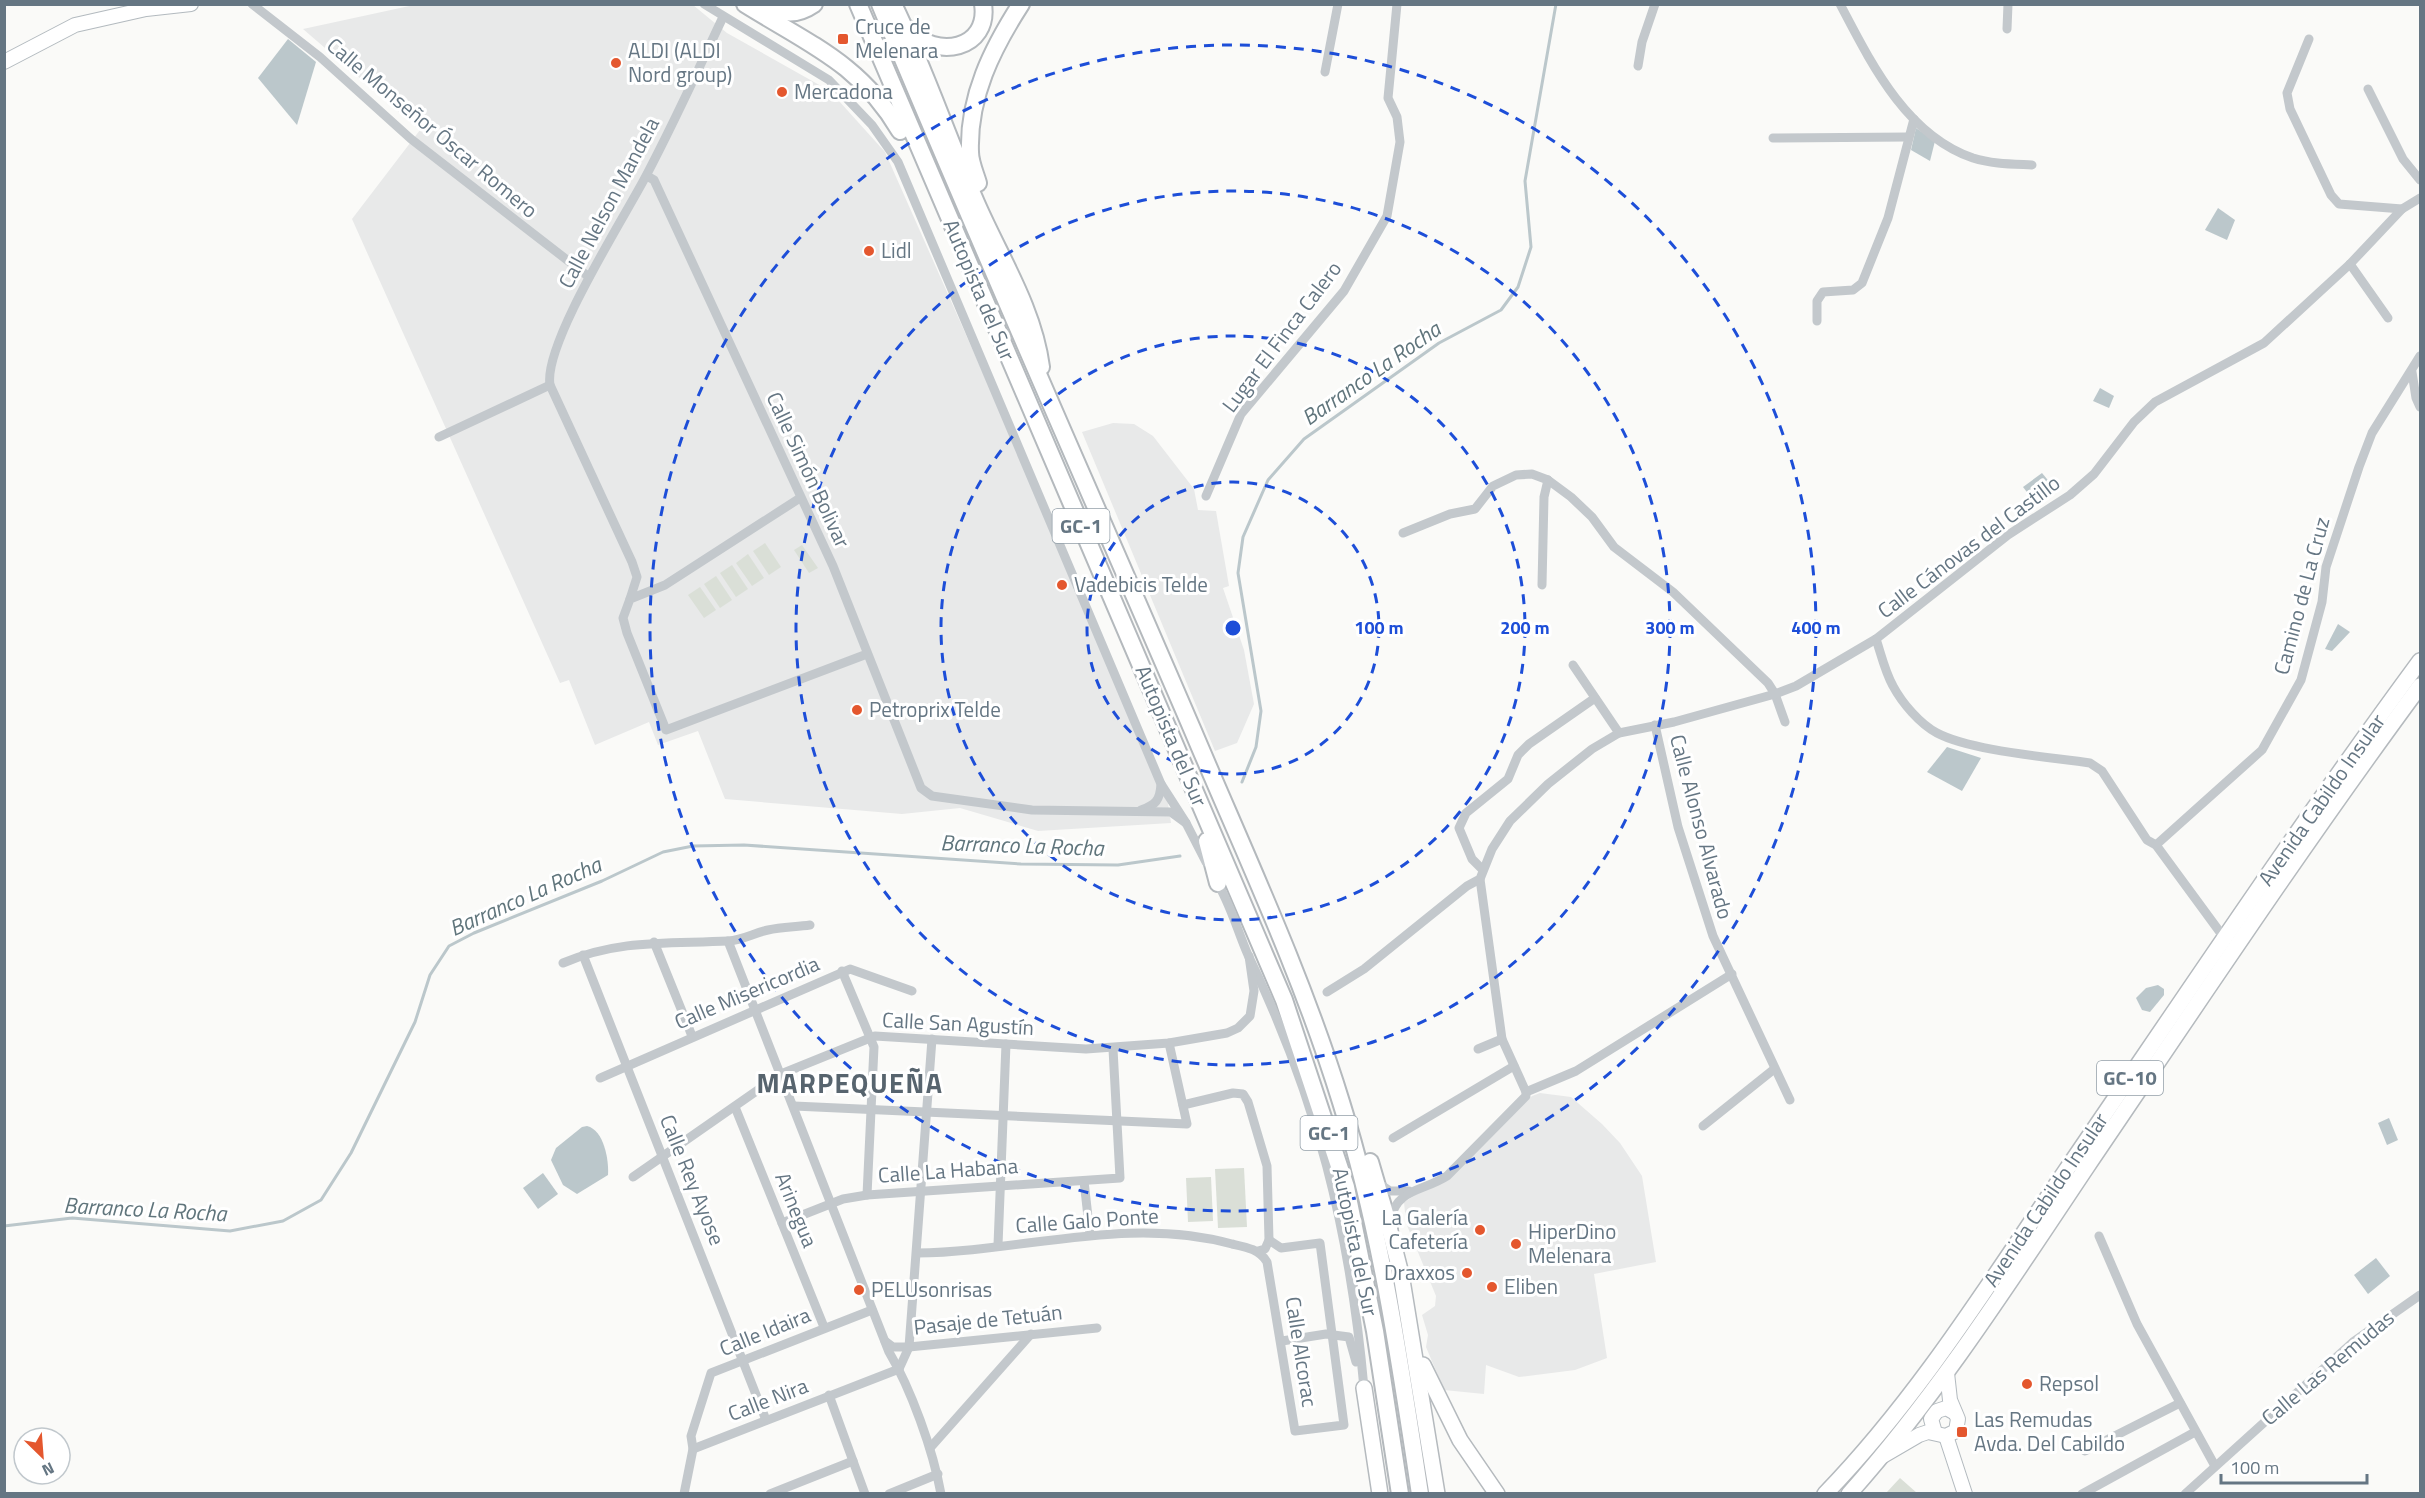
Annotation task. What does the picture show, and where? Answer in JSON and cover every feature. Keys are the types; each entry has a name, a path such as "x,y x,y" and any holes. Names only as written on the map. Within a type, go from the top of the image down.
{"highway":[{"path":"745,4 855,74 884,104 900,132"},
{"path":"767,4 789,14 801,12 814,4"},
{"path":"846,4 900,132 939,215 967,263"},
{"name":"Autopista del Sur","path":"858,4 1284,1000 1346,1187 1375,1331 1400,1494"},
{"name":"Autopista del Sur","path":"880,4 1273,920 1321,1040 1364,1183 1381,1259 1420,1494"},
{"path":"893,4 1038,346 1043,385"},
{"path":"902,22 926,45 946,49 967,42 980,27 983,4"},
{"path":"998,248 970,153 972,126 978,89 987,64 1021,4"},
{"path":"1195,790 1218,883"},
{"path":"1321,1040 1347,1084 1389,1227"}],"main road":[{"name":"Avenida Cabildo Insular","path":"1825,1494 1875,1438 1949,1342 2325,790 2421,661"},
{"name":"Avenida Cabildo Insular","path":"1849,1494 1947,1373 2262,908 2421,686"},
{"path":"1389,1227 1401,1274 1437,1494"},
{"path":"1410,1325 1430,1385 1460,1440 1497,1494"},
{"path":"1364,1388 1380,1494"},
{"path":"1370,1494 1376,1469"}],"street":[{"path":"4,62 75,25 146,9 191,4"},
{"name":"Calle Monseñor Óscar Romero","path":"252,4 320,57 411,139 589,278"},
{"path":"704,4 839,88 889,146 898,162 1161,784 1186,823 1218,883 1279,1020 1322,1146 1345,1238 1357,1311 1364,1388"},
{"path":"1325,72 1338,4"},
{"name":"Lugar El Finca Calero","path":"1206,496 1241,414 1344,291 1388,216 1400,142 1397,117 1388,98 1397,4"},
{"path":"1638,66 1642,42 1655,4"},
{"path":"1840,4 1873,68 1914,119 1941,142 1971,157 1990,163 2032,165"},
{"path":"2007,29 2008,4"},
{"name":"Calle Nelson Mandela","path":"550,380 566,328 589,278 618,223 647,176 723,17"},
{"path":"2309,39 2287,93 2290,109 2331,195 2339,204 2402,209"},
{"path":"2368,89 2403,159 2421,180"},
{"path":"1817,321 1816,301 1823,292 1853,290 1862,283 1888,218 1914,119"},
{"path":"1773,138 1908,137"},
{"name":"Calle Simón Bolivar","path":"647,176 654,180 833,566 921,788 932,796 1032,810 1141,810"},
{"name":"Calle Cánovas del Castillo","path":"1327,992 1364,969 1481,874 1510,821 1548,784 1592,749 1619,733 1776,694 1796,686 1876,639 2008,535 2070,495 2094,474 2134,422 2155,402 2264,343 2350,264 2402,209 2421,198"},
{"path":"2350,264 2388,318"},
{"name":"Camino de La Cruz","path":"2156,845 2262,750 2301,680 2322,602 2326,567 2359,467 2372,434 2421,356"},
{"path":"2412,372 2416,398 2421,407"},
{"path":"439,437 550,380 637,577 623,618 666,730 867,654"},
{"path":"1403,533 1450,514 1475,509 1493,486 1516,475 1532,474 1548,480 1592,517 1614,547 1673,592 1768,683 1776,694 1785,722"},
{"path":"1542,585 1544,497 1548,480"},
{"path":"630,599 665,585 800,498"},
{"path":"1876,639 1892,685 1903,702 1935,732 1949,738 1992,748 2090,764 2102,771 2147,840 2156,845 2225,939"},
{"path":"1573,665 1619,733"},
{"path":"1389,1227 1393,1206 1400,1197 1418,1191 1447,1176 1526,1096 1502,1040 1481,874 1459,828 1466,813 1508,779 1518,755 1529,744 1595,698"},
{"name":"Calle Alonso Alvarado","path":"1655,725 1678,827 1713,936 1732,974 1773,1070 1790,1100"},
{"path":"1141,810 1154,805 1160,797 1161,784"},
{"path":"1141,810 1171,812 1186,823"},
{"path":"563,963 595,950 654,942 728,940 745,938 768,930 810,925"},
{"path":"728,940 872,1310 899,1369 930,1448 941,1494"},
{"path":"654,942 692,1036"},
{"name":"Calle Rey Ayose","path":"583,955 744,1359 766,1420"},
{"name":"Calle San Agustín","path":"633,1177 664,1158 781,1074 869,1038 932,1039 1113,1049 1212,1037 1238,1028 1250,1016 1253,1003 1249,956"},
{"name":"Calle Misericordia","path":"600,1078 842,971 850,969 912,991"},
{"path":"842,971 874,1047 867,1195"},
{"path":"1526,1092 1576,1071 1732,974"},
{"path":"899,1369 909,1347 932,1039"},
{"path":"1478,1049 1502,1040"},
{"path":"794,1106 1118,1119 1187,1124 1169,1043"},
{"path":"998,1245 1006,1044"},
{"path":"1113,1049 1118,1119"},
{"path":"1393,1138 1514,1066"},
{"path":"1703,1126 1773,1070"},
{"path":"1183,1105 1233,1093 1243,1094 1248,1102 1265,1156 1269,1240 1264,1249 1258,1251"},
{"name":"Arinegua","path":"735,1107 824,1327"},
{"name":"Calle La Habana","path":"782,1223 832,1204 867,1195 1120,1178 1118,1119"},
{"path":"1084,1181 1090,1235"},
{"path":"1376,1181 1390,1191 1418,1191"},
{"name":"Calle Galo Ponte","path":"917,1252 1090,1235 1182,1233 1203,1236 1258,1251"},
{"path":"2099,1236 2137,1324 2215,1466"},
{"path":"1269,1240 1281,1248"},
{"path":"1267,1262 1281,1248 1320,1243 1332,1334"},
{"name":"Calle Alcorac","path":"1258,1251 1267,1262 1282,1341 1295,1431 1344,1425 1332,1334"},
{"name":"Calle Las Remudas","path":"2185,1494 2353,1342 2421,1294"},
{"name":"Calle Idaira","path":"693,1449 691,1437 711,1373 872,1310"},
{"name":"Pasaje de Tetuán","path":"885,1341 893,1347 909,1347 1098,1328"},
{"path":"930,1448 1031,1334"},
{"path":"1282,1341 1332,1334 1349,1337 1364,1388"},
{"name":"Calle Nira","path":"693,1449 899,1369"},
{"path":"1881,1457 1919,1435 1940,1435 1956,1431 1958,1426 1947,1388 1947,1373"},
{"path":"829,1395 865,1494"},
{"path":"2085,1451 2180,1403"},
{"path":"1955,1413 1946,1408 1937,1411 1931,1419 1965,1494"},
{"path":"2082,1494 2195,1432"},
{"path":"684,1494 693,1449"},
{"path":"770,1494 853,1461"},
{"path":"889,1494 938,1474"}],"shaded area":[{"path":"414,5 693,5 727,33 830,91 885,152 1165,784 1171,823 1038,831 960,808 902,814 725,799 698,731 658,745 649,722 595,745 569,680 560,683 352,219 420,130 303,29"},
{"path":"288,39 316,62 297,125 258,78"},
{"path":"1916,128 1935,141 1930,161 1911,150"},
{"path":"2218,208 2235,220 2227,240 2205,230"},
{"path":"2100,388 2114,396 2109,408 2093,401"},
{"path":"1113,423 1134,424 1153,436 1194,489 1198,510 1216,511 1229,586 1223,588 1244,650 1254,704 1237,743 1215,751 1082,432"},
{"path":"2042,473 2056,490 2037,505 2023,487"},
{"path":"765,543 781,567 769,575 753,551"},
{"path":"802,545 818,568 809,573 794,550"},
{"path":"748,554 764,578 752,586 736,563"},
{"path":"732,565 748,589 736,597 720,573"},
{"path":"716,576 732,600 720,608 704,584"},
{"path":"700,587 716,610 704,618 688,595"},
{"path":"2338,624 2350,632 2332,651 2325,649"},
{"path":"1947,747 1981,758 1962,791 1927,772"},
{"path":"2158,985 2164,989 2164,995 2150,1012 2142,1010 2136,998 2146,988"},
{"path":"1540,1093 1571,1097 1620,1143 1642,1176 1656,1262 1594,1274 1607,1358 1575,1370 1519,1377 1486,1365 1484,1394 1444,1390 1426,1347 1428,1335 1422,1315 1435,1306 1436,1296 1406,1223 1404,1202 1421,1192 1484,1141 1532,1096"},
{"path":"2389,1118 2398,1140 2387,1145 2378,1123"},
{"path":"587,1126 598,1133 604,1146 608,1175 577,1194 563,1185 551,1160 556,1148 582,1127"},
{"path":"1244,1168 1247,1227 1218,1228 1215,1169"},
{"path":"543,1173 558,1194 538,1209 523,1188"},
{"path":"1211,1177 1213,1221 1188,1222 1186,1178"},
{"path":"2376,1258 2390,1276 2368,1294 2354,1275"},
{"path":"1900,1478 1917,1493 1886,1493"}],"waterway":[{"name":"Barranco La Rocha","path":"1242,782 1256,747 1261,711 1238,573 1243,537 1268,480 1304,439 1439,343 1501,310 1518,287 1531,247 1525,181 1556,4"},
{"name":"Barranco La Rocha","path":"4,1226 72,1218 230,1231 283,1221 321,1200 351,1153 415,1022 430,975 449,946 474,933 602,881 663,852 693,846 744,845 1021,864 1118,865 1180,856"}],"place":[{"name":"Cruce de Melenara","path":"843,39"},
{"name":"ALDI (ALDI Nord group)","path":"616,63"},
{"name":"Mercadona","path":"782,92"},
{"name":"Lidl","path":"869,251"},
{"name":"Vadebicis Telde","path":"1062,585"},
{"name":"Petroprix Telde","path":"857,710"},
{"name":"La Galería Cafetería","path":"1480,1230"},
{"name":"HiperDino Melenara","path":"1516,1244"},
{"name":"Draxxos","path":"1467,1273"},
{"name":"Eliben","path":"1492,1287"},
{"name":"PELUsonrisas","path":"859,1290"},
{"name":"Repsol","path":"2027,1384"},
{"name":"Las Remudas Avda. Del Cabildo","path":"1962,1432"}],"district":[{"name":"MARPEQUEÑA","path":"850,1084"}]}
